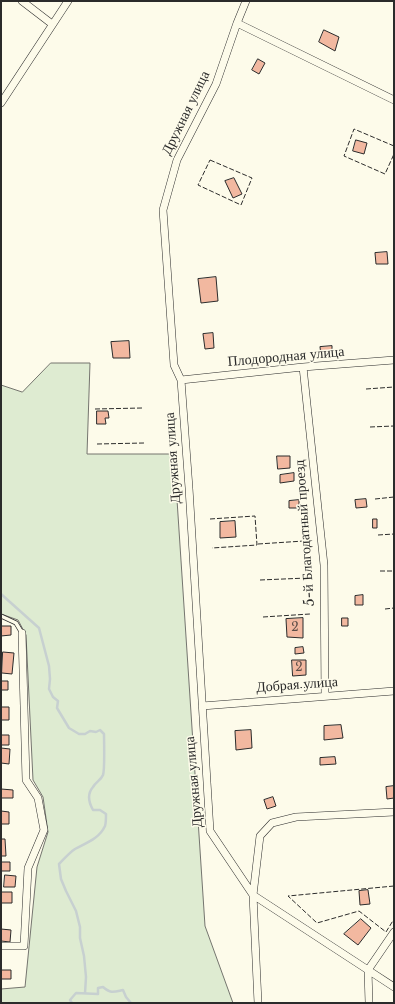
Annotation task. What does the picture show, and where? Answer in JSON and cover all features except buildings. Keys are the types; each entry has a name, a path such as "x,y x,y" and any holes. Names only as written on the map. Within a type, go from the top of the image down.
{"street":[{"path":"22,1 52,24"},
{"path":"1,103 68,1"},
{"name":"Дружная улица","path":"246,1 216,84 177,160 163,210 174,365 181,380 210,831 253,895"},
{"path":"237,23 394,100"},
{"name":"Плодородная улица","path":"181,380 303,367 394,360"},
{"name":"5-й Благодатный проезд","path":"303,367 324,565 326,696"},
{"path":"1,946 24,946 28,868 44,830 38,798 26,780 22,633"},
{"name":"Добрая улица","path":"202,706 394,691"},
{"path":"258,1003 253,895 260,836 272,823 296,817 394,812"},
{"path":"253,895 394,987"},
{"path":"369,1003 368,970 394,932"}],"lane":[{"path":"1,616 16,623 22,633"}],"green space":[{"path":"51,363 90,363 87,454 174,454 205,926 233,1003 1,1003 1,989 25,987 37,867 48,832 43,797 33,780 26,635 18,620 1,614 1,385 22,392"}],"waterway":[{"path":"1,594 39,628 49,666 49,689 53,697 58,701 57,708 69,728 79,734 85,734 90,731 96,732 100,730 104,734 104,772 91,790 89,798 93,810 100,810 106,814 105,826 96,837 88,843 75,849 59,864 61,879 76,911 80,927 80,938 84,956 86,977 85,993"},
{"path":"72,1003 70,1000 76,993 98,994 98,988 103,987 110,992 123,990 131,1003"}],"fence":[{"path":"394,146 354,129 344,156 385,174 394,154"},
{"path":"210,160 252,178 241,205 198,185 210,160"},
{"path":"366,389 394,387"},
{"path":"95,409 142,408"},
{"path":"370,427 394,426"},
{"path":"97,444 144,443"},
{"path":"375,499 394,497"},
{"path":"210,519 255,516 257,545 212,548"},
{"path":"378,535 394,534"},
{"path":"258,544 304,541"},
{"path":"380,571 394,571"},
{"path":"260,580 307,578"},
{"path":"385,609 394,608"},
{"path":"263,617 310,614"},
{"path":"269,689 315,687"},
{"path":"394,886 288,896 317,923 359,911 386,932 394,919"}]}
